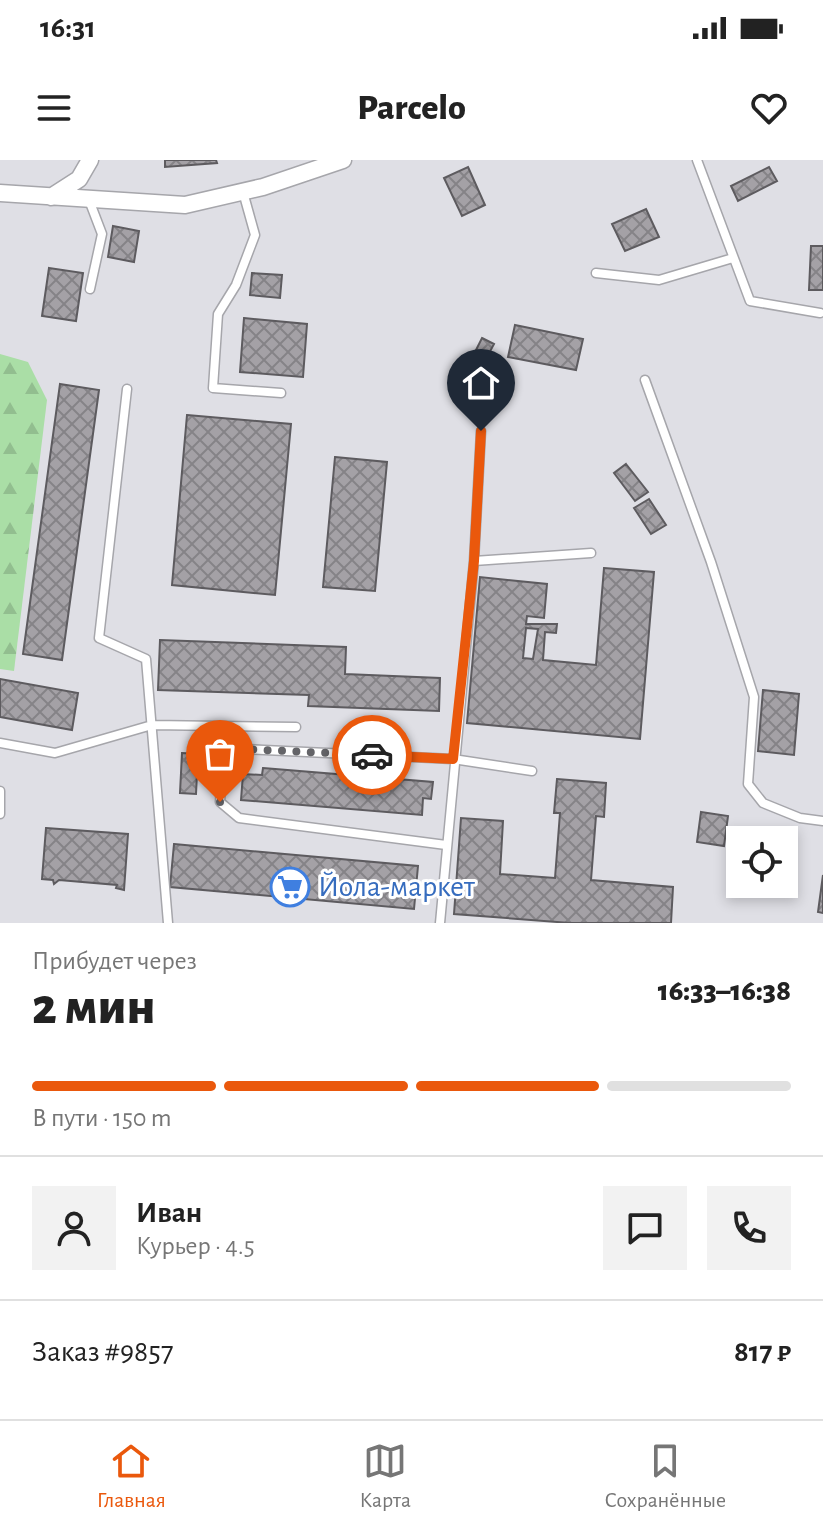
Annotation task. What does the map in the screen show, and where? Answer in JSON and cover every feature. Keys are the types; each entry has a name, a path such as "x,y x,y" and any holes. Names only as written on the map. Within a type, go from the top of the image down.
{"street":[{"path":"51,197 79,179 90,160"},
{"path":"0,193 185,205 243,191 343,160"}],"lane":[{"path":"697,160 750,301 820,313"},
{"path":"243,191 255,235 236,285 218,314 213,388 281,393"},
{"path":"89,199 102,234 90,289"},
{"path":"596,273 659,280 733,258"},
{"path":"645,380 711,562 754,697 748,784 763,803 800,818 823,821"},
{"path":"127,389 99,638 146,659 168,923"},
{"path":"440,923 474,561 481,431"},
{"path":"474,561 591,553"},
{"path":"0,743 55,753 152,725 296,727"},
{"path":"446,845 239,818 220,802 222,770 243,749 453,759 532,771"},
{"path":"0,791 0,814"}],"green space":[{"path":"0,354 28,362 47,400 14,671 0,669"}],"building":[{"path":"165,160 216,160 217,163 165,167"},
{"path":"468,167 485,205 462,216 444,178"},
{"path":"769,167 777,181 738,201 731,186"},
{"path":"646,209 659,237 625,251 612,224"},
{"path":"113,226 139,231 134,262 108,257"},
{"path":"811,246 823,246 823,290 809,290"},
{"path":"49,268 83,273 76,321 42,316"},
{"path":"252,273 282,275 280,298 250,295"},
{"path":"244,318 307,324 303,377 240,372"},
{"path":"515,325 583,339 576,370 508,357"},
{"path":"482,338 494,344 486,359 474,354"},
{"path":"60,384 99,390 62,660 23,654"},
{"path":"187,415 291,424 275,595 172,585"},
{"path":"335,457 387,462 375,591 323,587"},
{"path":"626,464 648,492 635,501 614,473"},
{"path":"649,499 666,525 651,534 634,508"},
{"path":"604,568 654,572 640,739 467,723 480,577 547,584 544,618 527,616 526,624 557,624 556,633 545,632 543,660 596,665","holes":["526,628 538,629 533,659 523,658"]},
{"path":"160,640 346,647 345,674 440,678 439,711 308,706 309,695 158,690"},
{"path":"0,679 78,693 72,730 0,717"},
{"path":"763,690 799,694 794,755 758,751"},
{"path":"182,753 198,754 196,794 180,793"},
{"path":"263,768 433,782 431,799 423,798 422,815 241,800 243,774 262,775"},
{"path":"557,779 606,783 604,817 596,816 591,880 673,887 671,923 570,923 454,914 461,818 503,821 500,874 555,878 560,813 554,813"},
{"path":"701,812 728,816 724,846 697,842"},
{"path":"46,828 128,834 124,890 116,888 117,885 59,880 54,884 53,880 42,879"},
{"path":"174,844 418,866 414,909 170,887"},
{"path":"823,875 823,913 818,912"}],"way so far":[{"path":"220,802 222,770 243,749 372,755"}],"place":[{"name":"Йола-маркет","path":"290,887"}],"route":[{"path":"372,755 453,759 474,561 481,431"}]}
